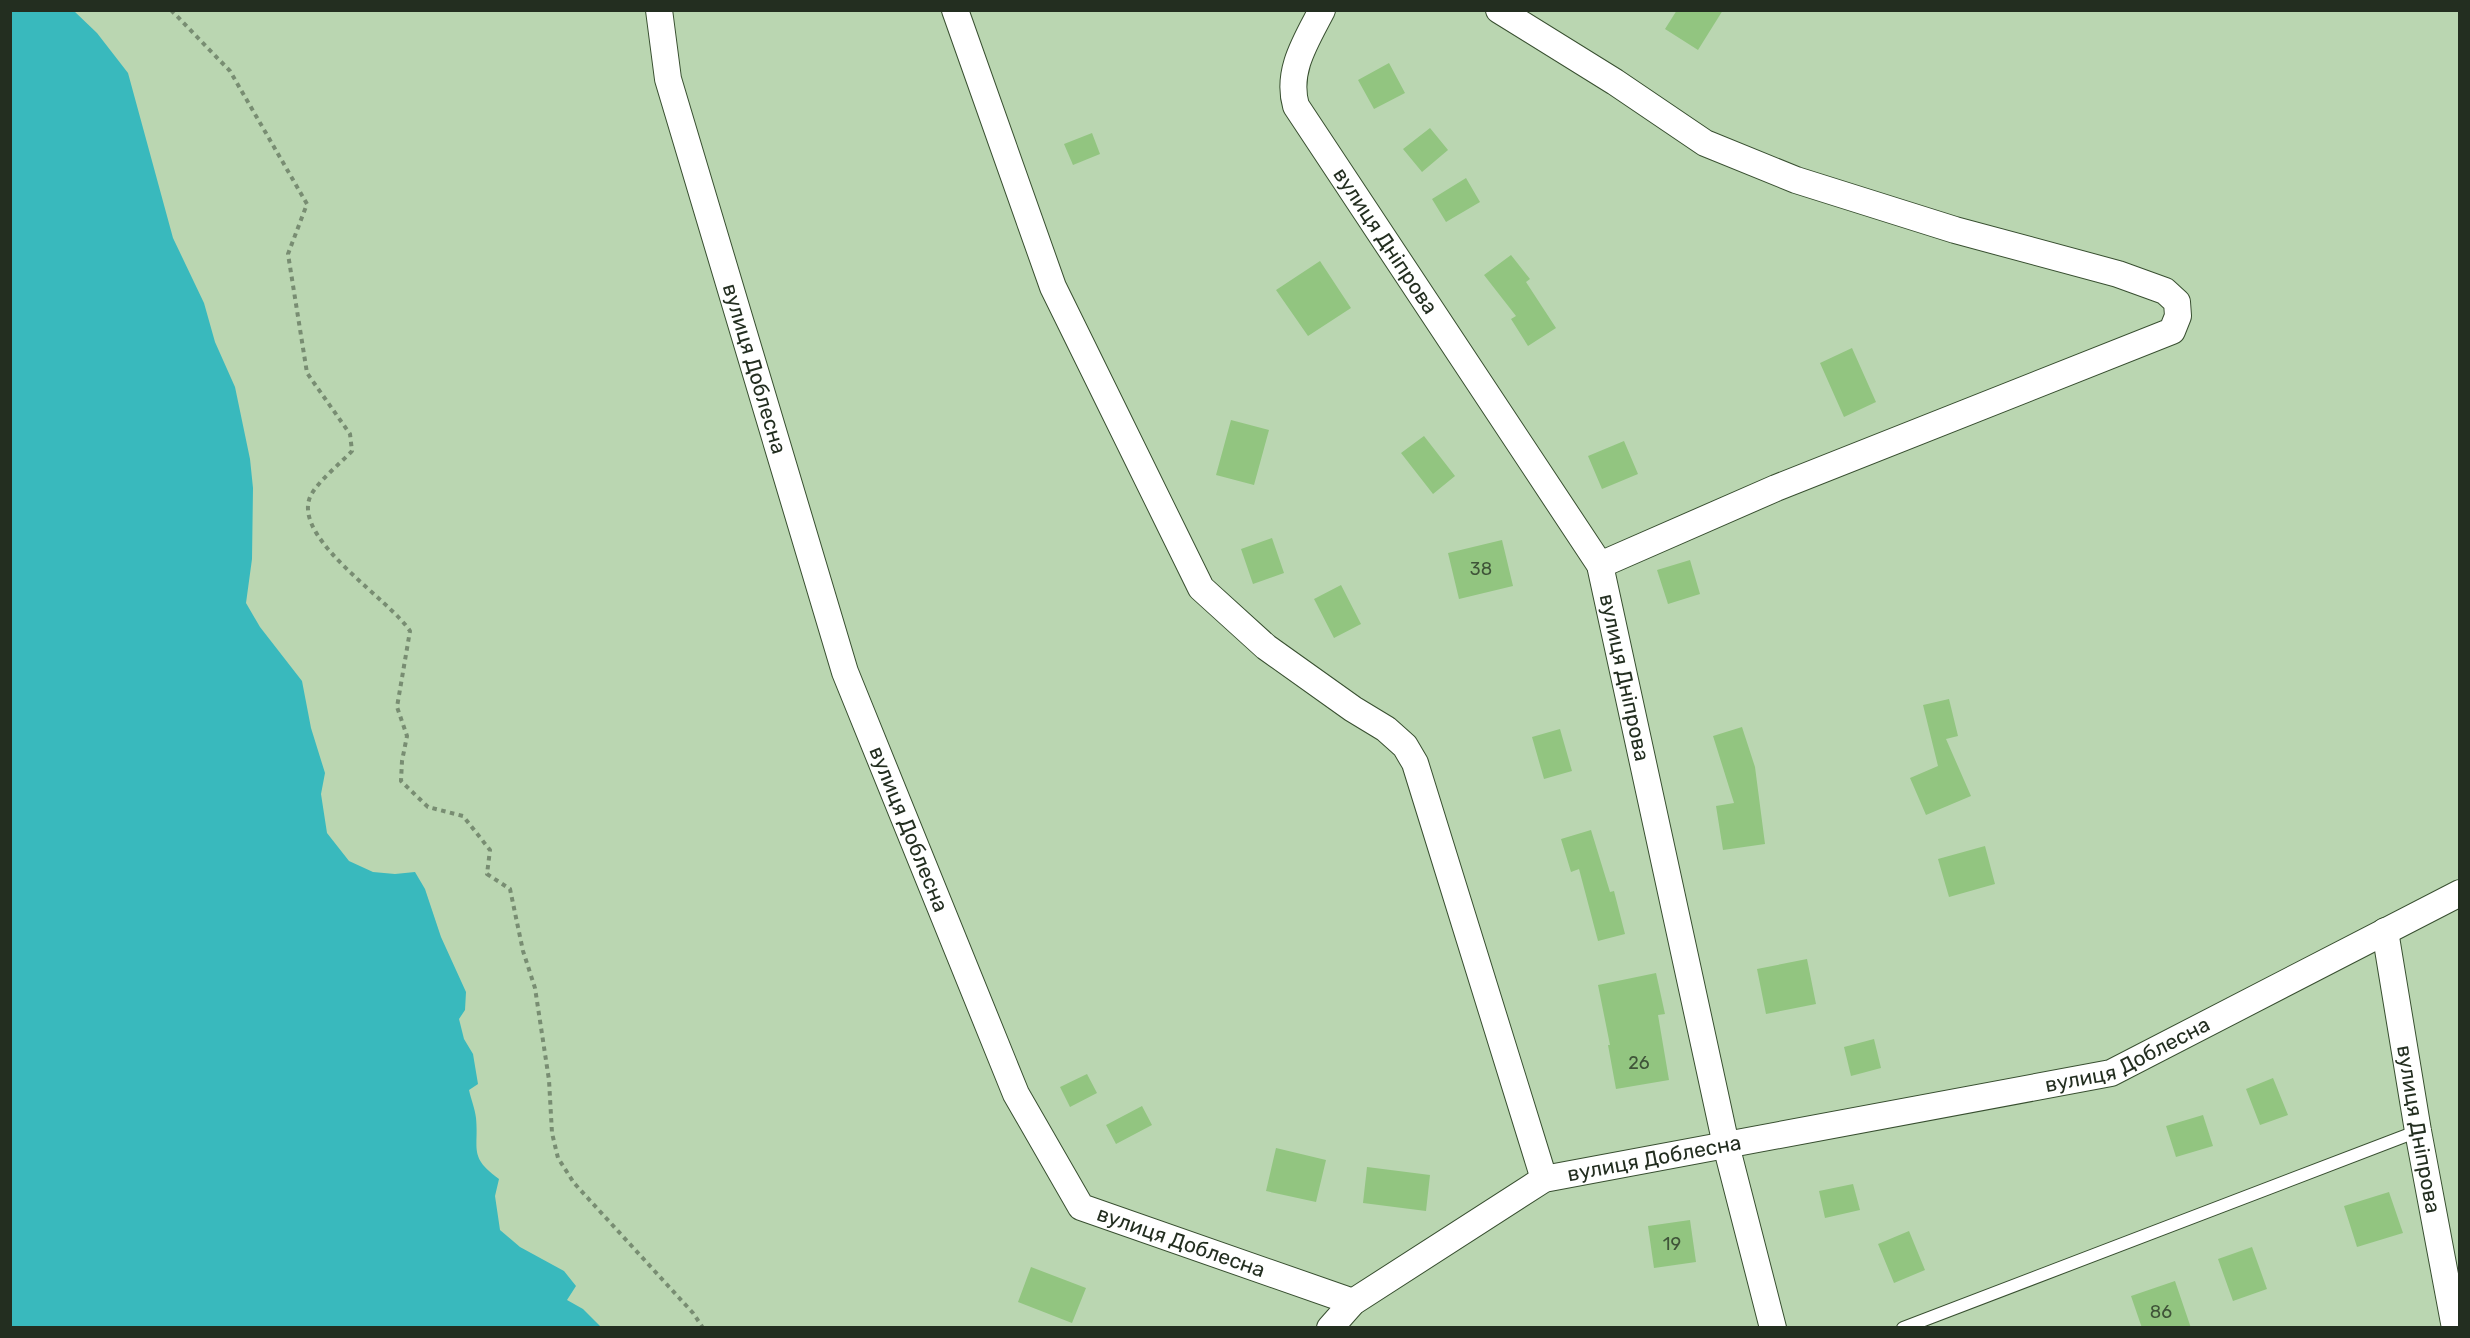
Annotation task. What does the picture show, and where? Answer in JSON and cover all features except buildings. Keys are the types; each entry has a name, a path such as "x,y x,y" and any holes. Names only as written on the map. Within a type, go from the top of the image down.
{"street":[{"name":"вулиця Доблесна","path":"659,10 668,79 845,672 1016,1094 1081,1207 1353,1302 1544,1179 2111,1073 2460,893"},
{"path":"955,10 1053,287 1201,588 1266,647 1353,709 1386,729 1405,746 1415,763 1544,1179"},
{"name":"вулиця Дніпрова","path":"1322,10 1297,58 1292,92 1296,106 1600,565 1726,1145 1773,1328"},
{"path":"1499,10 1615,82 1705,143 1818,187 1955,230 2118,274 2165,291 2177,302 2178,316 2172,331 1776,488 1600,565"},
{"name":"вулиця Дніпрова","path":"2385,931 2418,1131 2455,1328"},
{"path":"1329,1328 1353,1302"}],"lane":[{"path":"1903,1328 2418,1131"}],"path":[{"path":"171,10 230,71 307,204 288,254 303,352 307,373 350,434 352,452 320,483 309,498 308,514 310,523 328,548 369,591 403,620 410,631 397,707 406,736 401,781 428,807 463,816 490,850 487,874 510,889 535,988 549,1080 552,1133 558,1158 574,1183 693,1313 703,1328"}],"water":[{"path":"10,11 74,11 97,33 128,73 173,238 204,303 215,342 235,387 250,459 253,488 252,559 246,603 260,627 302,681 311,728 325,773 321,794 327,833 349,861 373,872 395,874 415,872 425,889 441,937 466,992 465,1010 459,1019 464,1039 473,1054 478,1084 469,1090 476,1118 477,1152 483,1165 499,1179 495,1196 500,1230 520,1247 564,1271 576,1286 567,1300 583,1309 601,1327 11,1327"}]}
